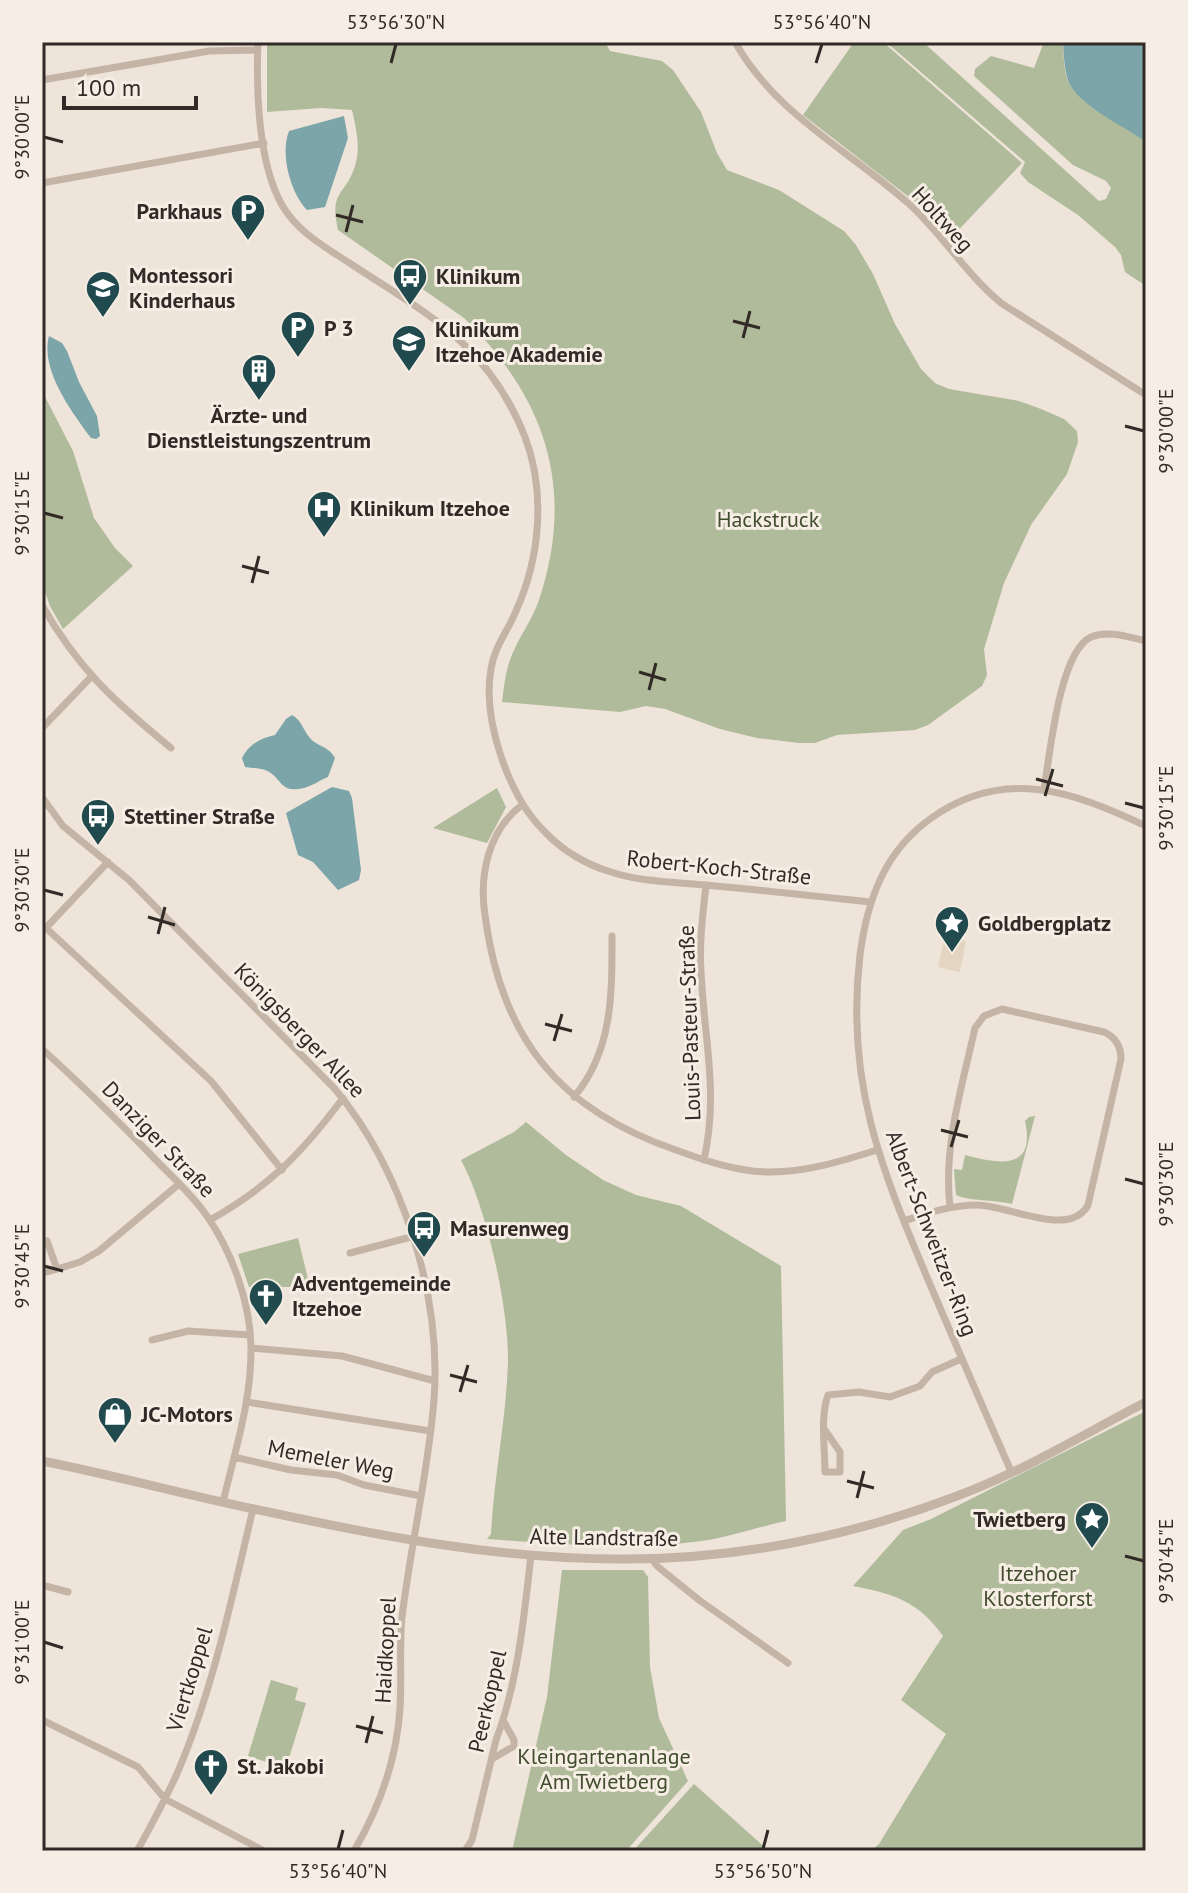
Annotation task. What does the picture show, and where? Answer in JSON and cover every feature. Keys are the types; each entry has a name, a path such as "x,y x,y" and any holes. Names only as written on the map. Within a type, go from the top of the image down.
{"street":[{"name":"Holtweg","path":"735,42 757,76 779,101 911,206 1001,303 1146,395"},
{"path":"42,80 209,51 258,46"},
{"name":"Robert-Koch-Straße","path":"258,46 264,143 276,193 294,223 319,243 432,317 468,346 503,390 527,441 536,485 535,543 523,596 496,650 490,670 489,693 498,743 508,776 522,805 548,836 589,864 636,878 870,902"},
{"path":"42,183 264,143"},
{"path":"42,605 68,648 91,677 171,748"},
{"path":"1044,789 1062,689 1075,651 1088,639 1104,634 1146,641"},
{"path":"42,728 91,677"},
{"name":"Albert-Schweitzer-Ring","path":"1011,1471 961,1359 877,1150 858,1057 856,1010 862,939 870,902 898,850 916,830 960,801 1014,788 1044,789 1076,796 1146,826"},
{"name":"Königsberger Allee","path":"42,797 63,826 136,886 343,1098 361,1122 388,1170 397,1189 430,1313 435,1381 413,1540"},
{"path":"522,805 503,824 489,852 483,894 486,925 502,986 518,1027 540,1061 574,1097 603,1119 630,1133 704,1160 748,1170 785,1171 833,1164 877,1150"},
{"path":"108,862 44,930 211,1081 282,1170"},
{"name":"Louis-Pasteur-Straße","path":"704,1160 713,1097 701,968 706,885"},
{"path":"574,1097 597,1059 608,1027 613,991 612,936"},
{"path":"904,1221 950,1207 985,1206 1062,1222 1076,1219 1083,1213 1088,1205 1121,1059 1114,1038 1104,1032 1002,1009 984,1016 975,1028 950,1145 947,1170 950,1207"},
{"name":"Danziger Straße","path":"42,1049 179,1184 210,1220 232,1264 242,1294 251,1348 247,1402 223,1502"},
{"path":"210,1220 253,1194 282,1170 311,1141 343,1098"},
{"path":"42,1273 94,1255 179,1184"},
{"path":"350,1253 411,1237"},
{"path":"42,1244 47,1241 57,1269"},
{"path":"152,1340 188,1331 250,1335"},
{"path":"251,1348 342,1356 435,1381"},
{"path":"825,1430 840,1452 840,1472 825,1472 825,1430 828,1395 859,1392 890,1397 920,1386 933,1371 961,1359"},
{"name":"Memeler Weg","path":"247,1402 430,1431"},
{"name":"Alte Landstraße","path":"42,1461 253,1509 413,1540 531,1555 651,1558 756,1549 813,1538 940,1502 1011,1471 1146,1402"},
{"name":"Memeler Weg","path":"234,1457 291,1470 337,1475 358,1483 421,1496"},
{"name":"Viertkoppel","path":"137,1851 165,1799 194,1729 215,1665 253,1509"},
{"name":"Haidkoppel","path":"354,1851 380,1797 397,1733 401,1623 413,1540"},
{"name":"Peerkoppel","path":"465,1851 474,1835 504,1722 524,1626 531,1555"},
{"path":"651,1558 699,1600 788,1663"},
{"path":"42,1585 68,1592"},
{"path":"42,1720 138,1767 165,1799 264,1851"},
{"path":"492,1759 515,1745 504,1722"}],"green space":[{"name":"Hackstruck","path":"267,42 605,42 610,51 662,61 673,70 701,112 727,170 779,190 844,231 856,245 873,274 895,324 921,369 935,383 949,389 1019,401 1064,419 1077,431 1078,442 1067,474 1031,525 1004,583 984,649 987,675 982,686 928,725 915,730 837,735 815,743 757,738 646,706 620,712 502,702 510,660 536,608 550,559 554,520 553,483 546,447 534,413 516,380 464,318 338,230 335,207 351,176 358,152 352,110 321,108 267,112"},
{"path":"854,42 883,42 1022,163 949,240 918,204 803,115"},
{"path":"886,42 923,42 1099,201 1106,199 1111,188 1106,181 1073,165 974,76 975,69 991,56 1034,68 1044,42 1063,42 1066,75 1076,93 1094,109 1146,142 1146,286 1125,272 1121,255 1115,247 1078,215 1028,182 1020,173 1025,162"},
{"path":"42,391 73,451 94,518 115,548 133,566 63,629 42,583"},
{"path":"497,788 506,807 487,843 433,828"},
{"path":"1035,1116 1012,1204 956,1195 954,1169 962,1170 965,1155 990,1161 1012,1160 1020,1156 1027,1137 1025,1121"},
{"path":"526,1122 603,1180 636,1195 681,1206 781,1266 786,1521 712,1539 649,1546 487,1539 491,1534 505,1406 507,1341 505,1315 488,1231 461,1160 514,1132"},
{"path":"298,1238 310,1287 249,1287 238,1254"},
{"name":"Itzehoer Klosterforst","path":"1146,1411 1146,1851 871,1851 879,1844 946,1734 901,1700 943,1636 924,1615 904,1601 853,1586 903,1530 931,1519"},
{"name":"Kleingartenanlage Am Twietberg","path":"562,1570 643,1570 648,1577 650,1667 659,1718 688,1781 626,1851 512,1851 547,1697"},
{"path":"271,1680 298,1688 295,1700 306,1703 286,1768 248,1756"},
{"path":"694,1784 769,1851 633,1851"}],"shaded area":[{"name":"Goldbergplatz","path":"945,936 966,941 960,972 938,967"}],"water":[{"path":"1063,42 1146,42 1146,142 1094,109 1076,93 1067,75"},
{"path":"344,116 348,138 325,207 307,210 288,172 286,140 289,131"},
{"path":"49,336 62,343 67,351 97,416 100,436 96,439 91,438 75,415 53,376 47,349"},
{"path":"292,715 310,738 335,758 328,777 296,789 285,787 265,770 245,767 242,758 256,742 275,735"},
{"path":"332,787 349,791 352,798 361,870 359,880 338,890 313,862 298,855 286,813"}],"place":[{"name":"Parkhaus","path":"248,242"},
{"name":"Klinikum","path":"410,307"},
{"name":"Montessori Kinderhaus","path":"103,319"},
{"name":"P 3","path":"298,359"},
{"name":"Klinikum Itzehoe Akademie","path":"409,373"},
{"name":"Ärzte- und Dienstleistungszentrum","path":"259,402"},
{"name":"Klinikum Itzehoe","path":"324,539"},
{"name":"Stettiner Straße","path":"98,847"},
{"name":"Goldbergplatz","path":"952,954"},
{"name":"Masurenweg","path":"424,1259"},
{"name":"Adventgemeinde Itzehoe","path":"266,1327"},
{"name":"JC-Motors","path":"115,1445"},
{"name":"Twietberg","path":"1092,1550"},
{"name":"St. Jakobi","path":"211,1797"}]}
